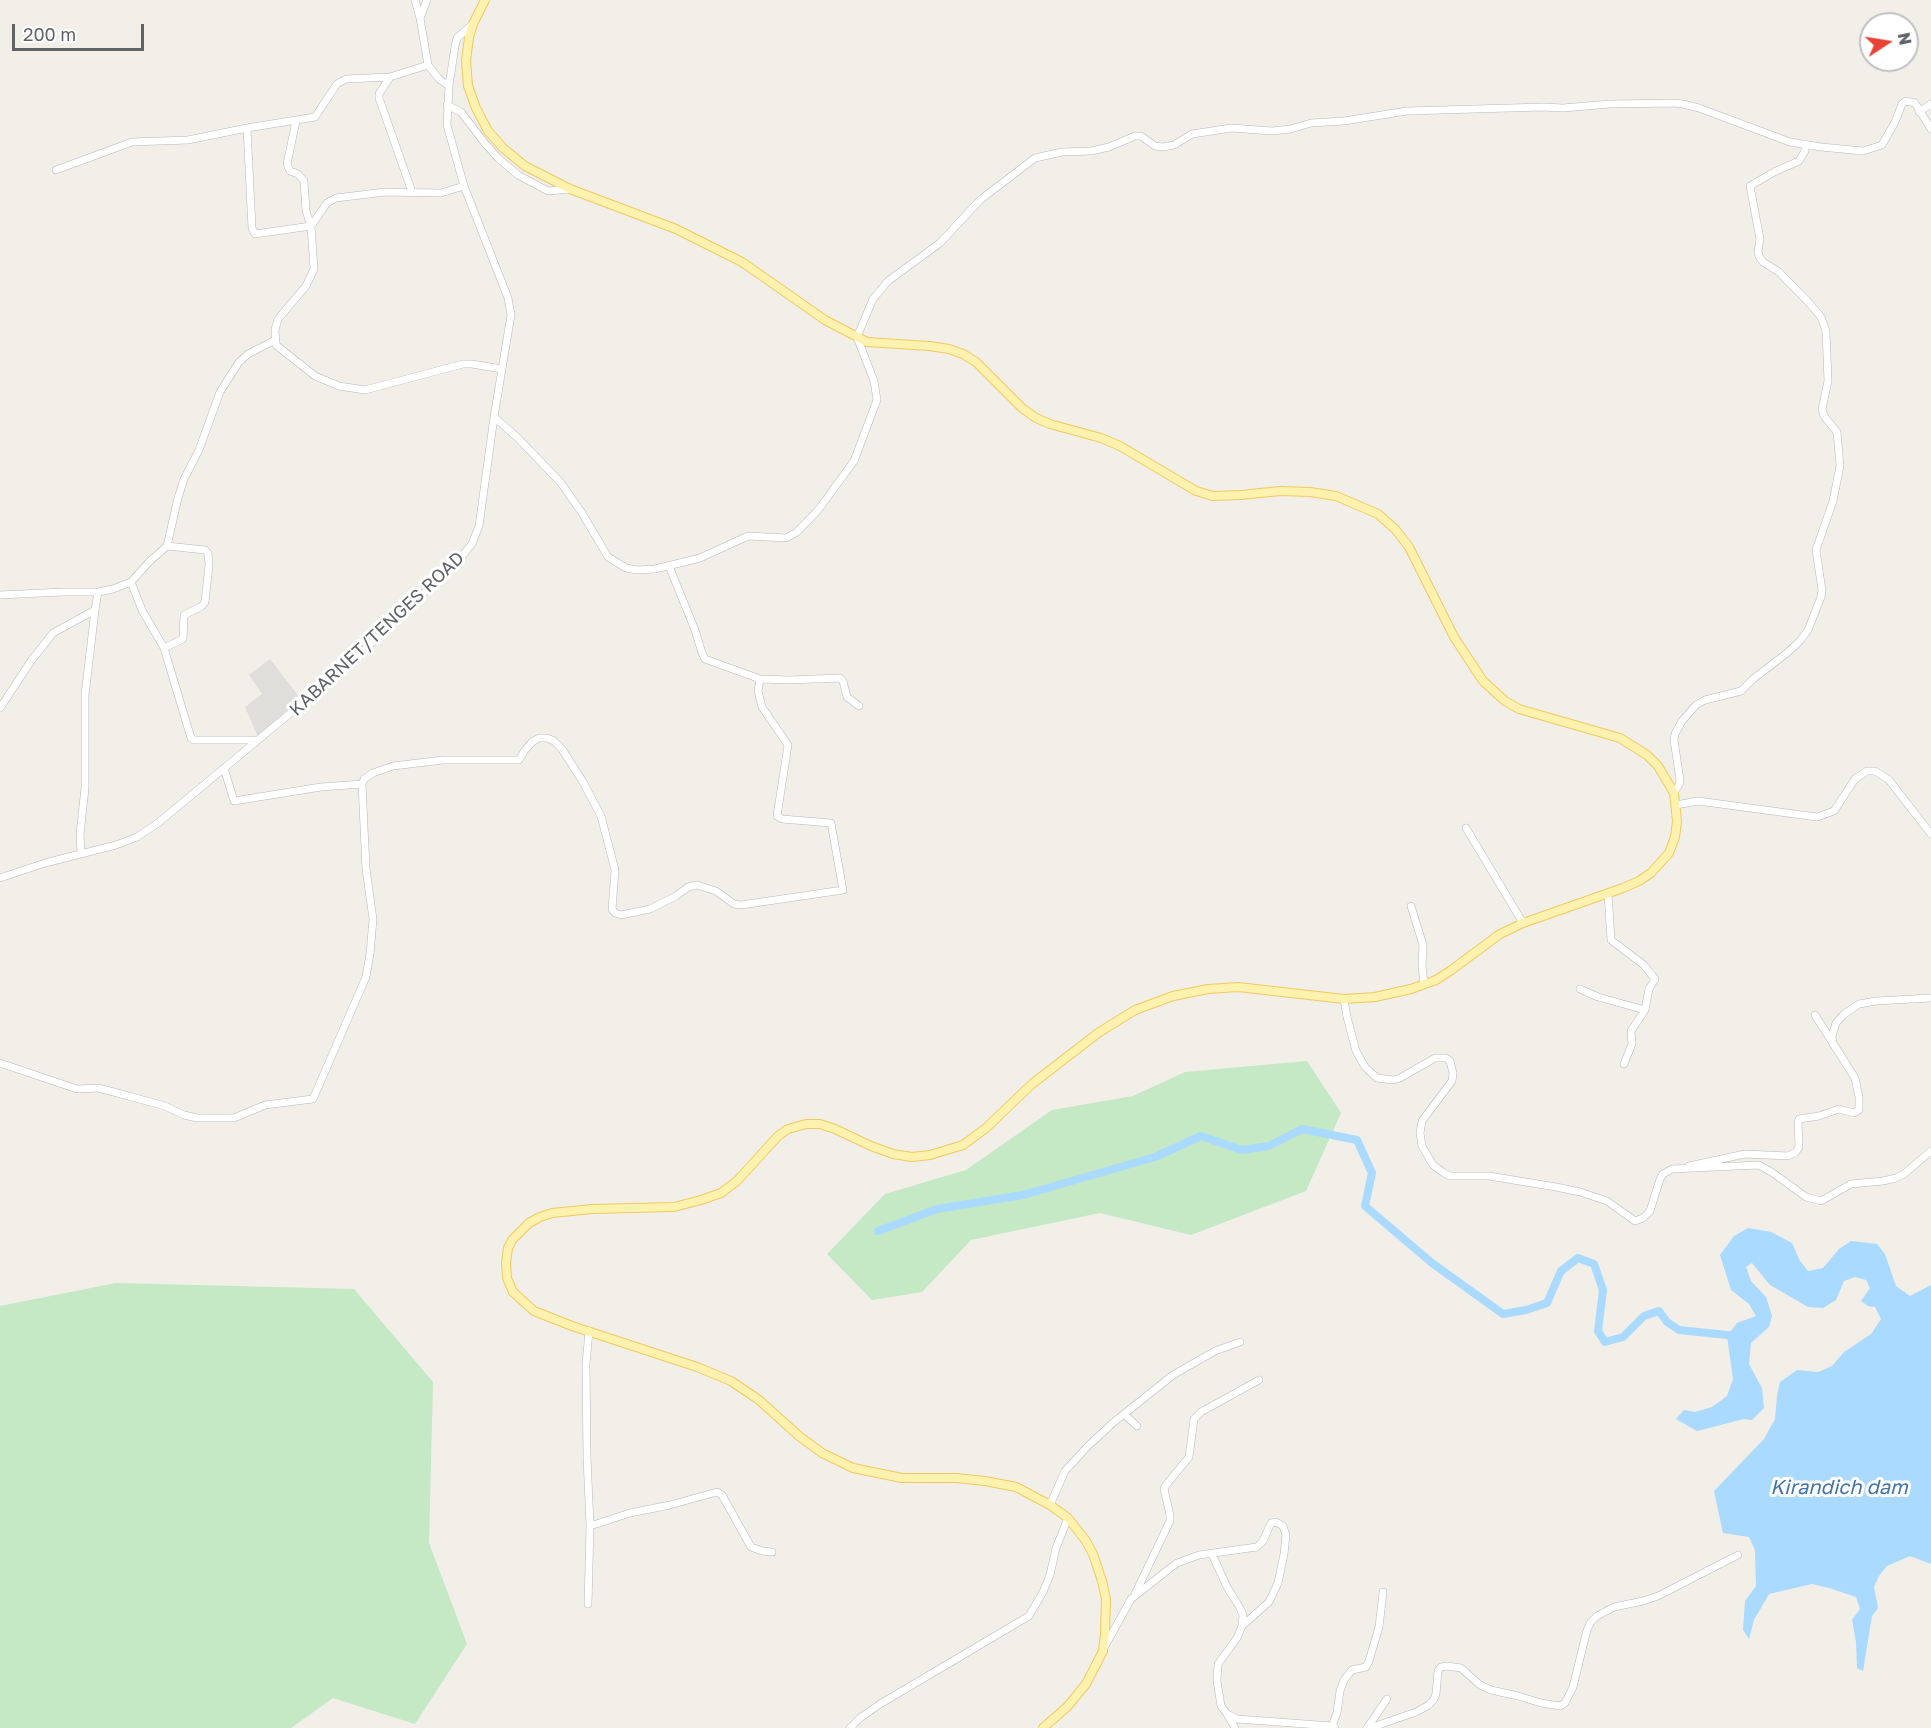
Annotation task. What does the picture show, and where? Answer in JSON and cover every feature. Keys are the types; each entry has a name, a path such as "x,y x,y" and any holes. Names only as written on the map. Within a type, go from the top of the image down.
{"main road":[{"path":"485,0 473,24 466,61 468,86 488,131 503,148 525,166 570,189 702,241 742,262 825,320 857,338 867,342 949,349 963,354 976,362 1016,403 1036,418 1120,446 1196,491 1213,496 1280,491 1310,492 1336,496 1378,514 1395,529 1409,547 1454,637 1483,681 1505,701 1520,709 1620,738 1647,755 1658,766 1674,793 1677,821 1675,837 1669,853 1658,866 1639,881 1523,923 1500,934 1436,980 1393,994 1344,999 1238,987 1173,996 1135,1010 1098,1033 1032,1084 986,1128 963,1145 930,1155 912,1157 893,1154 820,1124 806,1124 788,1129 778,1136 737,1181 722,1192 674,1207 592,1209 552,1213 540,1216 529,1223 512,1240 508,1248 506,1263 507,1278 513,1292 534,1311 656,1355 696,1366 731,1381 759,1400 822,1453 853,1468 902,1478 956,1478 997,1483 1027,1492 1050,1504 1068,1518 1093,1554 1106,1599 1107,1619 1103,1651 1086,1684 1067,1707 1043,1728"}],"street":[{"path":"415,0 428,65 448,86"},
{"path":"420,18 427,0"},
{"name":"KABARNET/TENGES ROAD","path":"0,878 24,869 116,845 145,832 303,704 363,651 472,544 480,516 494,417 511,324 509,305 464,186 447,125 448,86 457,38 473,24"},
{"path":"56,170 132,142 188,140 315,117 337,84 346,79 390,77 428,65"},
{"path":"390,77 379,94 379,98 412,192"},
{"path":"494,417 518,438 561,483 608,557 620,566 637,570 669,566 699,558 748,536 786,538 797,532 819,509 836,489 854,461 877,400 874,381 857,338 873,299 888,280 940,243 980,200 1029,160 1054,152 1091,151 1109,147 1135,136 1141,136 1155,146 1162,147 1174,145 1192,134 1231,128 1272,131 1291,129 1311,123 1344,121 1407,111 1563,108 1610,104 1675,103 1700,108 1790,142 1863,151 1882,145 1902,104 1906,101 1915,103 1931,129"},
{"path":"1919,112 1931,104"},
{"path":"447,105 461,112 498,158 518,175 548,191 570,189"},
{"path":"296,121 287,165 290,171 298,174 304,181 306,211 311,226 314,269 306,286 278,319 275,340 280,348 315,376 339,386 365,390 467,364 502,369"},
{"path":"247,128 253,232 258,234 311,226 327,203 336,198 385,192 441,193 464,186"},
{"path":"1674,793 1680,780 1674,740 1677,727 1696,705 1705,700 1741,691 1797,645 1808,630 1821,597 1816,550 1833,501 1840,466 1837,432 1824,416 1822,409 1828,381 1826,331 1821,317 1811,305 1760,256 1758,251 1760,239 1750,186 1799,161 1805,151 1805,144"},
{"path":"0,595 98,592 131,582 167,546 177,498 199,450 220,392 239,362 256,349 275,340"},
{"path":"164,648 183,639 184,615 202,606 205,602 208,565 208,553 205,550 167,546"},
{"path":"669,566 691,620 702,655 713,663 760,679 840,678 847,697 859,706"},
{"path":"131,582 142,610 164,648 191,738 194,740 257,740"},
{"path":"81,854 80,834 85,788 85,695 98,592"},
{"path":"0,708 31,661 53,633 95,610"},
{"path":"0,1063 77,1089 98,1088 165,1106 196,1118 234,1118 265,1105 313,1099 366,977 370,954 373,920 365,852 362,784 364,779 373,773 405,764 443,760 519,760 532,742 539,738 554,741 562,749 601,816 615,870 612,909 621,915 650,909 688,887 697,885 716,891 734,904 741,905 843,890 831,823 782,819 777,816 788,745 762,707 758,691 760,679"},
{"path":"224,768 234,801 321,787 362,784"},
{"path":"1676,805 1698,801 1817,817 1834,812 1855,779 1867,771 1875,771 1889,780 1931,834"},
{"path":"1466,828 1523,923"},
{"path":"1608,893 1611,940 1644,965 1655,978 1649,989 1645,1010 1631,1031 1631,1049 1624,1064"},
{"path":"1411,906 1423,945 1424,984"},
{"path":"1580,989 1598,997 1645,1010"},
{"path":"1833,1044 1832,1036 1836,1023 1859,1004 1876,1000 1931,998"},
{"path":"1344,999 1356,1051 1365,1067 1377,1078 1393,1080 1400,1078 1435,1058 1446,1058 1450,1061 1452,1081 1422,1121 1420,1133 1425,1153 1433,1165 1444,1173 1456,1176 1489,1176 1580,1192 1607,1201 1635,1221 1643,1218 1650,1211 1663,1174 1672,1169 1759,1165 1806,1197 1821,1201 1851,1184 1896,1178 1904,1174 1931,1150"},
{"path":"1681,1168 1700,1162 1745,1154 1788,1156 1796,1152 1799,1147 1799,1119 1839,1109 1857,1112 1859,1097 1855,1078 1815,1015"},
{"path":"588,1604 590,1527 586,1364 589,1331"},
{"path":"1050,1504 1061,1478 1072,1462 1124,1414 1165,1380 1194,1362 1240,1342"},
{"path":"1103,1651 1123,1611 1134,1597 1170,1521 1164,1489 1189,1457 1194,1419 1201,1412 1259,1380"},
{"path":"1124,1414 1137,1426"},
{"path":"590,1527 630,1514 717,1492 722,1495 751,1547 772,1552"},
{"path":"850,1728 880,1704 1029,1616 1043,1593 1068,1518"},
{"path":"1134,1597 1177,1563 1199,1555 1257,1547 1263,1541 1269,1526 1274,1522 1280,1523 1285,1531 1284,1554 1273,1594 1264,1606 1242,1626"},
{"path":"1212,1554 1243,1618 1237,1638 1222,1657 1217,1673 1217,1691 1221,1706 1235,1728"},
{"path":"1368,1728 1416,1712 1429,1705 1434,1699 1438,1671 1441,1667 1447,1666 1461,1668 1480,1685 1491,1690 1560,1706 1565,1703 1573,1687 1587,1630 1597,1616 1614,1607 1658,1596 1738,1556"},
{"path":"1227,1714 1245,1720 1333,1727 1344,1680 1352,1670 1366,1667 1370,1661 1379,1627 1383,1592"},
{"path":"1368,1728 1388,1699"}],"shaded area":[{"path":"270,659 300,698 258,737 245,707 262,694 249,675"}],"green space":[{"path":"1307,1061 1341,1113 1306,1191 1191,1235 1100,1213 971,1240 922,1292 872,1300 827,1254 885,1194 966,1170 1052,1110 1133,1096 1185,1072"},
{"path":"116,1283 354,1289 433,1382 429,1543 467,1644 415,1724 333,1698 291,1728 0,1728 0,1306"}],"water":[{"name":"Kirandich dam","path":"1748,1228 1771,1232 1792,1243 1800,1261 1808,1271 1823,1268 1839,1249 1851,1241 1877,1244 1885,1254 1896,1286 1910,1296 1931,1285 1931,1564 1910,1556 1887,1566 1879,1576 1874,1587 1878,1608 1872,1616 1863,1671 1857,1668 1852,1620 1860,1609 1856,1597 1829,1588 1812,1584 1769,1594 1754,1620 1749,1639 1743,1630 1745,1601 1756,1586 1755,1550 1749,1537 1723,1533 1714,1491 1764,1439 1775,1419 1780,1382 1797,1370 1818,1372 1832,1366 1844,1352 1871,1334 1881,1319 1875,1307 1868,1306 1861,1301 1870,1288 1866,1280 1855,1277 1844,1281 1836,1300 1823,1308 1808,1307 1770,1285 1752,1263 1746,1267 1751,1281 1766,1297 1772,1316 1769,1327 1751,1343 1749,1364 1762,1388 1764,1408 1752,1420 1744,1419 1697,1431 1676,1419 1684,1410 1695,1412 1712,1407 1727,1396 1733,1379 1727,1336 1737,1323 1756,1316 1749,1304 1731,1290 1720,1255 1734,1236"}],"waterway":[{"path":"878,1231 937,1209 1023,1195 1155,1157 1201,1136 1242,1150 1269,1146 1302,1129 1357,1140 1372,1173 1365,1206 1432,1263 1503,1314 1547,1303 1561,1271 1578,1258 1594,1264 1603,1290 1598,1331 1605,1342 1623,1337 1644,1316 1659,1311 1667,1322 1679,1330 1737,1336"}]}
